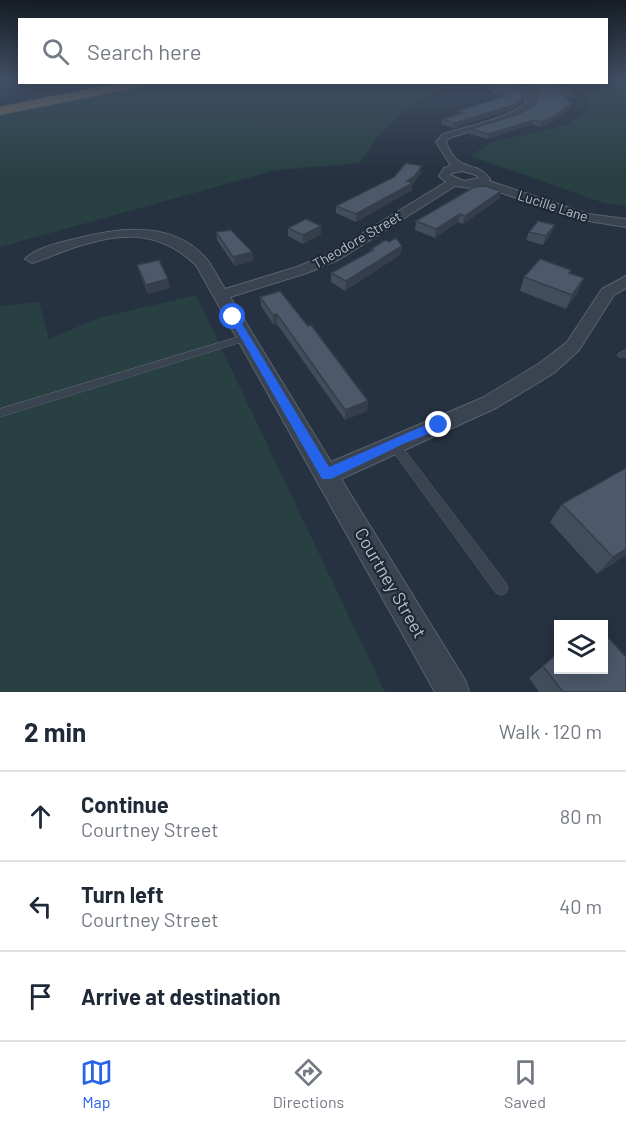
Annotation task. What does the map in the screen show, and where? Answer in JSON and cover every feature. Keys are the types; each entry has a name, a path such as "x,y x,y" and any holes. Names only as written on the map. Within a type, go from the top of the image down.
{"street":[{"path":"456,175 441,142 447,136 522,110"},
{"name":"Lucille Lane","path":"456,175 469,184 481,182 586,217 626,223"},
{"name":"Theodore Street","path":"220,295 302,270 335,256 456,175"},
{"name":"Courtney Street","path":"32,259 61,246 85,239 132,234 154,235 175,240 192,250 453,692"},
{"path":"326,475 393,443 489,403 553,365 573,346 608,292 626,281"}],"lane":[{"path":"0,413 245,338"},
{"path":"393,443 501,588"}],"green space":[{"path":"24,110 407,110 378,137 360,163 277,170 0,247 0,115"},
{"path":"588,110 626,110 626,206 604,203 470,156 490,143 567,125"},
{"path":"196,295 385,692 0,692 0,306 39,302 49,339 99,318"}],"building":[{"path":"497,110 455,123 442,119 464,113 458,111"},
{"path":"525,110 562,110 541,122 534,120 488,134 471,129"},
{"path":"406,163 422,166 414,177 407,181 413,183 356,214 336,206 394,177"},
{"path":"485,186 501,191 465,216 460,214 436,229 416,221 474,187"},
{"path":"306,219 321,226 303,235 288,228"},
{"path":"538,221 555,225 546,236 529,232"},
{"path":"231,230 252,252 233,257 216,232"},
{"path":"396,238 402,246 346,281 331,273 373,250 371,249 385,240 389,242"},
{"path":"540,259 571,270 569,273 584,278 572,295 524,277"},
{"path":"159,260 168,279 146,285 137,265"},
{"path":"280,291 308,326 311,325 368,401 345,410 277,314 273,315 260,297"},
{"path":"626,468 626,549 613,557 562,504"},
{"path":"608,637 626,657 626,692 563,692 543,666 554,656 554,674 608,674"}],"route":[{"path":"233,317 326,475 398,441 439,425"}]}
